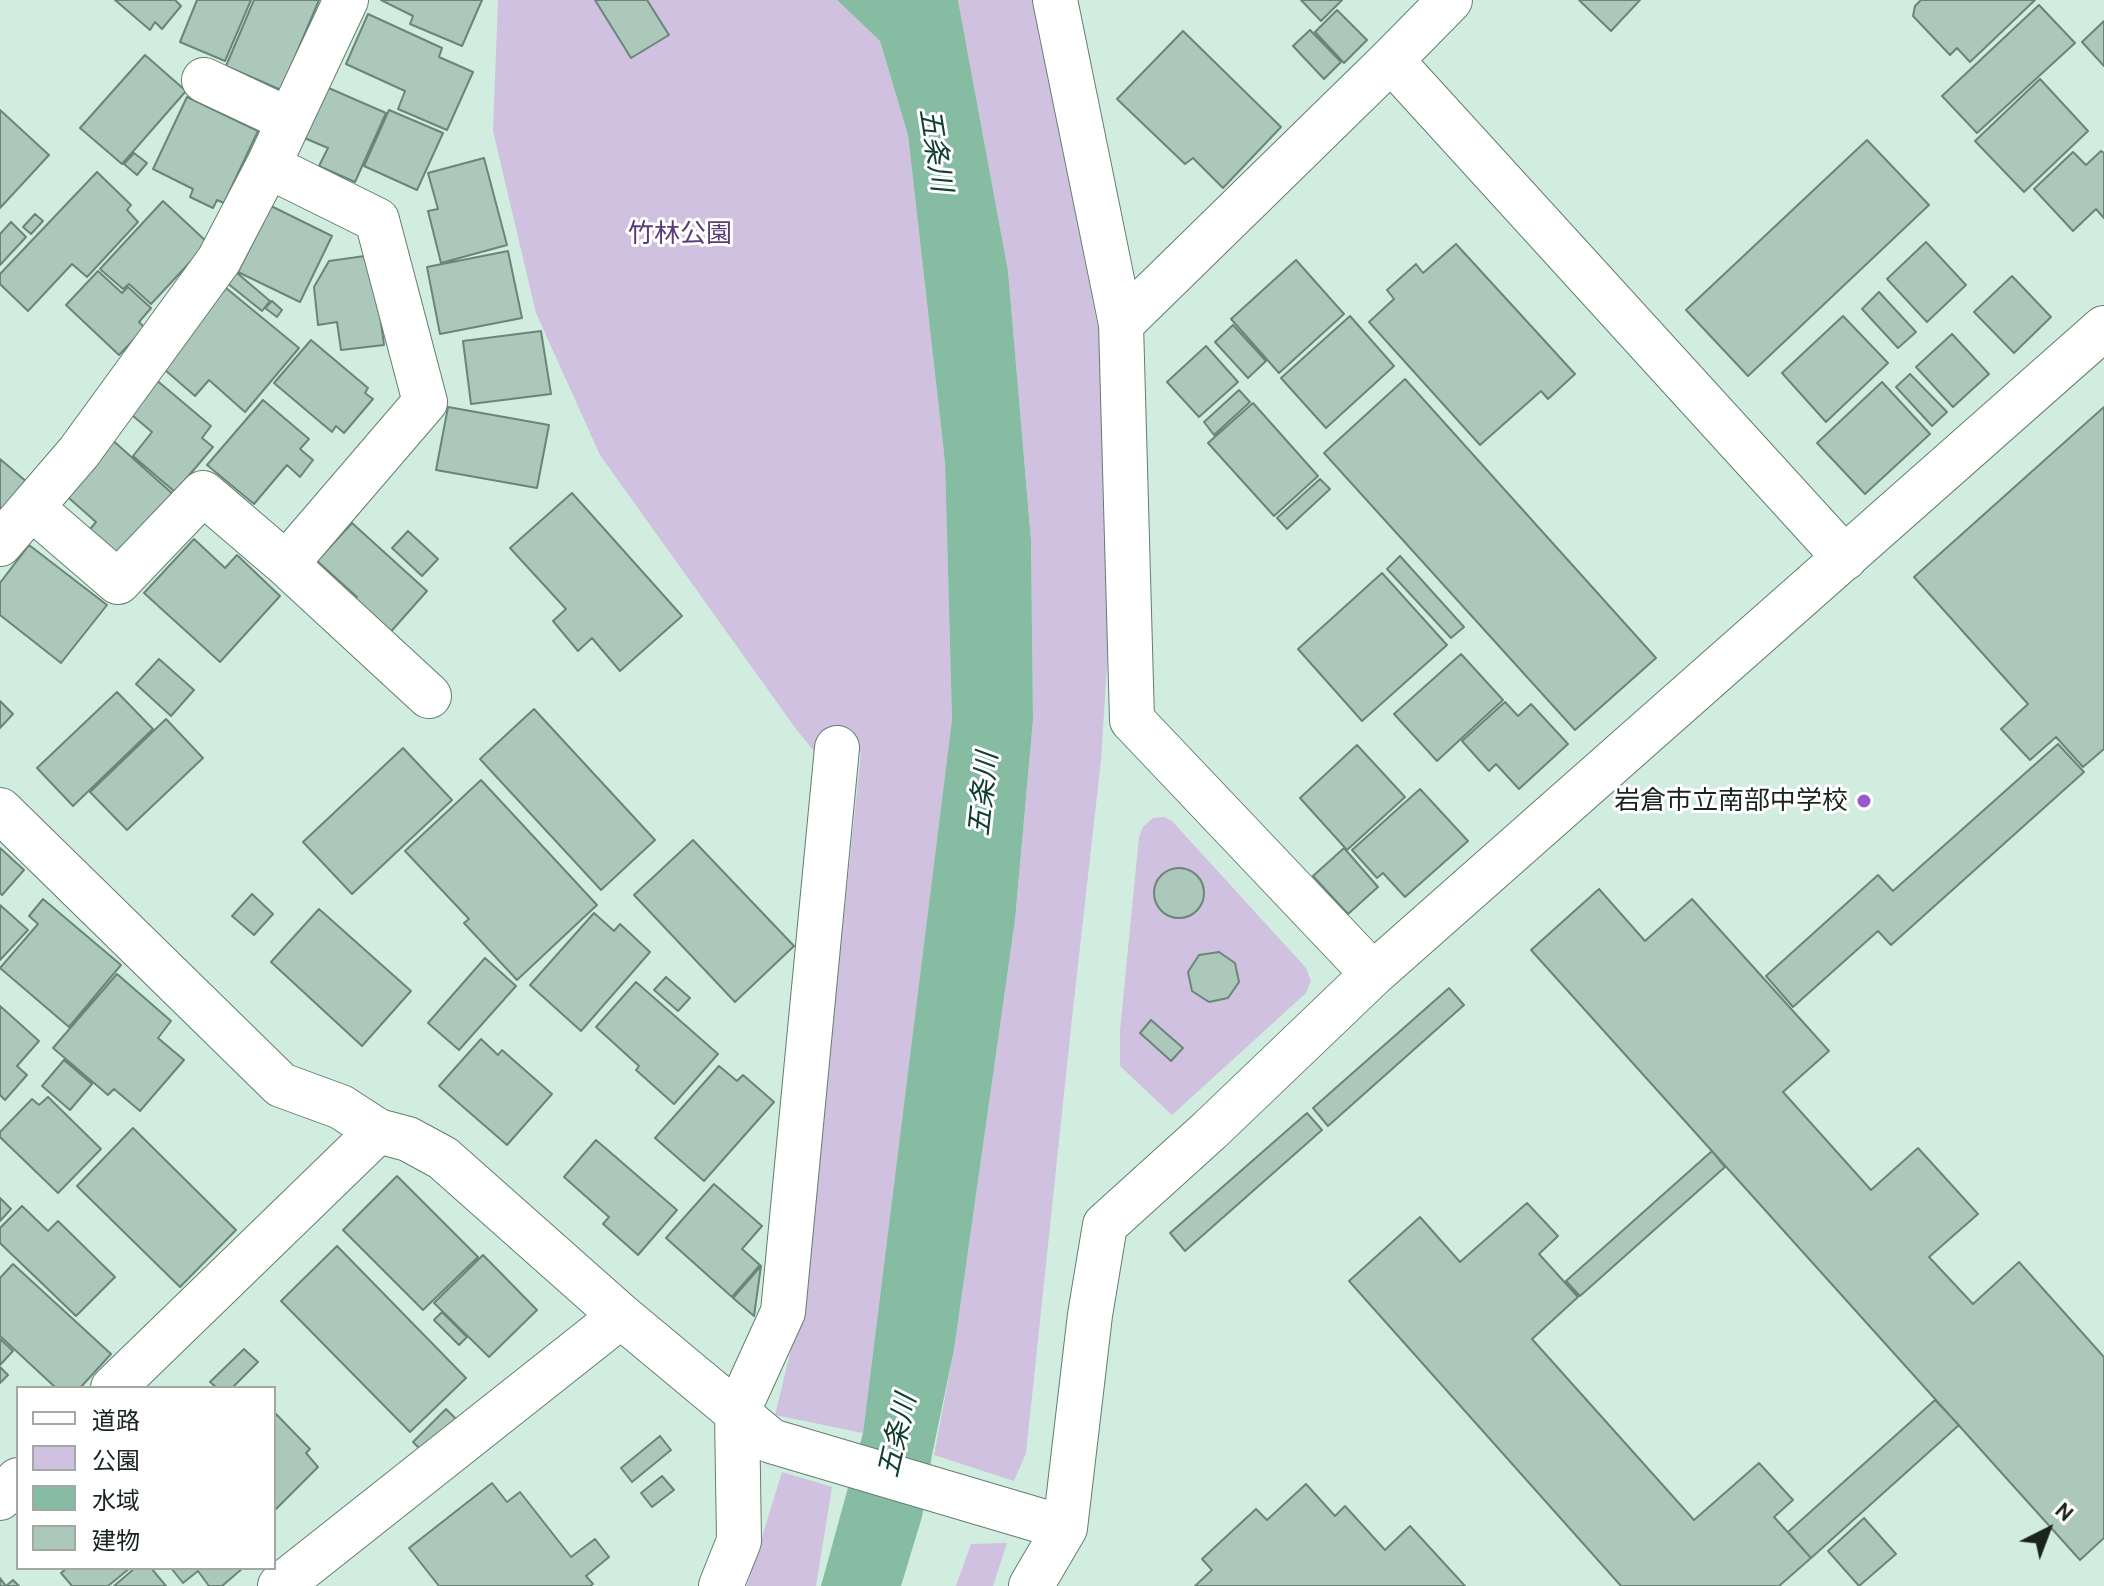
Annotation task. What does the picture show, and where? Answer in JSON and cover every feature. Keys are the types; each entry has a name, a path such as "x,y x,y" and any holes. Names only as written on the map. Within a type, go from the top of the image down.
{"street":[{"path":"0,544 79,452 219,260 268,166 346,0"},
{"path":"1055,0 1121,324 1132,720 1373,974"},
{"path":"1121,324 1450,0"},
{"path":"1391,60 1845,558"},
{"path":"204,80 289,120"},
{"path":"268,166 377,220 425,402 286,564"},
{"path":"1031,1586 1065,1528 1090,1315 1105,1225 1210,1130 1373,974 2104,328"},
{"path":"32,508 118,582 203,493 286,564 429,696"},
{"path":"721,1586 739,1541 737,1413 783,1312 837,748"},
{"path":"0,810 281,1085 341,1107 378,1131 408,1139 443,1158 621,1316 771,1441 1065,1528"},
{"path":"115,1386 378,1131"},
{"path":"280,1586 621,1316"},
{"path":"0,1498 16,1482"}],"green space":[{"name":"竹林公園","path":"498,0 837,0 880,41 908,135 945,462 952,719 863,1433 775,1415 795,1333 827,1079 861,752 817,755 600,455 536,313 493,131"},
{"path":"958,0 1034,0 1104,358 1109,452 1107,666 1101,760 1026,1453 1014,1481 934,1455 954,1350 1015,920 1033,720 1031,540 1008,271"},
{"path":"1164,817 1172,821 1306,968 1311,981 1306,993 1172,1115 1120,1066 1120,1030 1139,837 1143,827 1153,818"},
{"path":"782,1472 832,1487 816,1586 747,1586"},
{"path":"1007,1543 993,1586 956,1586 971,1544"}],"water":[{"name":"五条川","path":"837,0 958,0 1008,271 1031,540 1033,720 1015,920 954,1350 922,1517 901,1586 821,1586 863,1433 952,719 945,462 908,135 880,41"}],"building":[{"path":"115,0 175,0 181,6 162,29 155,22 150,30"},
{"path":"197,0 251,0 225,61 180,42"},
{"path":"254,0 319,0 281,90 226,66"},
{"path":"381,0 482,0 462,46 410,24 413,16"},
{"path":"595,0 647,0 669,35 631,58"},
{"path":"1301,0 1342,0 1321,21"},
{"path":"1579,0 1640,0 1611,31"},
{"path":"1921,0 2035,0 1970,62 1957,48 1950,55 1913,16 1915,6"},
{"path":"2039,5 2075,43 1977,133 1942,96"},
{"path":"1337,10 1367,40 1344,63 1315,32"},
{"path":"368,14 442,48 439,57 473,72 447,130 398,109 405,91 346,64"},
{"path":"2104,21 2104,66 2082,42"},
{"path":"1310,30 1341,62 1324,79 1293,46"},
{"path":"1183,31 1281,127 1223,188 1193,158 1185,164 1117,99"},
{"path":"145,55 186,91 122,164 80,128"},
{"path":"2040,79 2088,131 2024,192 1975,141"},
{"path":"324,86 386,113 355,182 319,166 328,148 302,137"},
{"path":"187,97 258,131 224,203 217,200 213,208 190,197 193,189 153,169"},
{"path":"0,110 49,155 0,208"},
{"path":"389,110 443,133 417,190 364,166"},
{"path":"1867,140 1929,205 1748,376 1686,310"},
{"path":"2101,151 2104,153 2104,218 2096,209 2073,231 2034,189 2073,152 2086,165"},
{"path":"134,153 147,163 137,175 124,164"},
{"path":"484,158 507,245 441,263 428,211 438,209 428,173"},
{"path":"97,172 131,205 127,210 138,222 87,277 72,264 28,311 0,284 0,274"},
{"path":"163,201 208,243 151,304 129,284 123,289 100,269"},
{"path":"271,206 332,236 300,302 238,272"},
{"path":"35,214 43,221 31,234 23,227"},
{"path":"11,222 26,237 0,265 0,234"},
{"path":"1926,242 1966,285 1927,322 1887,279"},
{"path":"1456,244 1575,374 1548,399 1541,391 1480,445 1369,322 1394,299 1387,290 1416,264 1423,273"},
{"path":"508,251 522,318 440,334 427,267"},
{"path":"372,255 384,345 341,350 337,322 318,325 314,287 329,261"},
{"path":"1296,260 1344,314 1279,373 1231,319"},
{"path":"230,267 270,301 262,311 221,278"},
{"path":"98,271 122,293 128,287 151,308 139,322 145,328 119,355 66,305"},
{"path":"2012,276 2051,317 2014,353 1974,312"},
{"path":"226,288 299,348 245,412 209,380 195,396 157,363 174,350"},
{"path":"1879,292 1916,332 1898,348 1862,309"},
{"path":"272,301 282,310 277,317 265,308"},
{"path":"1350,316 1394,366 1326,428 1281,378"},
{"path":"1843,316 1888,363 1826,422 1782,373"},
{"path":"1233,325 1266,361 1248,378 1215,342"},
{"path":"541,331 551,394 471,404 463,341"},
{"path":"1952,334 1989,374 1953,407 1916,367"},
{"path":"311,340 368,388 365,393 373,399 344,433 336,426 332,432 274,383"},
{"path":"1206,346 1238,382 1199,417 1167,382"},
{"path":"1910,374 1947,412 1932,426 1896,387"},
{"path":"154,378 211,426 202,438 213,447 175,492 133,456 152,432 126,410"},
{"path":"1405,379 1656,658 1575,730 1324,453"},
{"path":"1882,382 1930,434 1865,494 1817,443"},
{"path":"1239,390 1250,402 1214,435 1204,422"},
{"path":"263,400 309,439 300,449 313,460 300,477 287,465 254,504 207,465"},
{"path":"1253,403 1318,476 1274,516 1208,443"},
{"path":"448,407 549,425 537,488 436,470"},
{"path":"2104,407 2104,749 2083,767 2056,737 2030,760 2001,729 2028,704 1914,577"},
{"path":"109,437 174,495 112,557 86,534 96,522 61,491"},
{"path":"0,459 28,483 0,515"},
{"path":"1320,479 1330,489 1287,529 1277,518"},
{"path":"572,493 682,616 620,671 592,638 578,651 553,621 566,609 510,548"},
{"path":"352,523 427,591 387,636 351,603 357,597 317,561"},
{"path":"408,531 438,559 422,576 392,548"},
{"path":"194,539 225,568 237,555 280,596 220,662 144,593"},
{"path":"29,545 107,605 61,663 0,615 0,583"},
{"path":"1400,556 1464,627 1451,638 1387,569"},
{"path":"1382,573 1447,645 1362,721 1298,649"},
{"path":"1461,654 1503,700 1437,761 1394,714"},
{"path":"159,659 194,690 171,716 136,684"},
{"path":"117,692 153,729 73,806 37,768"},
{"path":"0,701 13,714 0,728"},
{"path":"1505,702 1518,716 1531,704 1568,744 1519,789 1496,764 1489,771 1462,741"},
{"path":"534,709 655,840 601,890 480,759"},
{"path":"166,719 203,758 127,830 90,792"},
{"path":"2058,744 2084,772 1891,945 1878,931 1793,1007 1766,976 1878,875 1893,891"},
{"path":"1357,745 1405,797 1347,850 1300,798"},
{"path":"403,748 452,800 352,894 303,842"},
{"path":"481,780 597,905 517,980 464,923 469,919 405,851"},
{"path":"1420,789 1468,841 1405,897 1383,873 1377,878 1352,850"},
{"path":"693,840 794,946 735,1002 634,895"},
{"path":"0,848 24,870 2,895 0,893"},
{"path":"1344,848 1378,887 1348,914 1313,876"},
{"path":"1179,868 1196,876 1204,893 1196,910 1179,918 1162,910 1154,893 1162,876"},
{"path":"1599,889 1645,941 1692,899 1829,1051 1783,1092 1871,1190 1918,1148 1978,1214 1929,1257 1973,1304 2019,1262 2104,1357 2104,1538 2080,1560 1531,950"},
{"path":"252,894 273,914 254,935 232,916"},
{"path":"43,899 121,965 69,1027 0,968 38,924 29,916"},
{"path":"0,905 28,930 0,960"},
{"path":"319,909 411,991 362,1046 271,962"},
{"path":"594,913 614,931 620,924 650,952 581,1031 530,985"},
{"path":"1219,952 1235,963 1239,982 1228,998 1209,1002 1192,991 1188,972 1199,955"},
{"path":"485,958 516,986 459,1050 428,1023"},
{"path":"117,974 171,1021 158,1038 184,1060 140,1111 114,1089 108,1095 53,1048"},
{"path":"666,977 690,998 678,1011 654,990"},
{"path":"636,982 718,1054 674,1104 636,1070 639,1066 596,1027"},
{"path":"1449,988 1464,1005 1328,1126 1313,1108"},
{"path":"0,1006 39,1041 17,1066 27,1075 5,1100 0,1095"},
{"path":"1151,1020 1183,1048 1171,1061 1140,1033"},
{"path":"481,1039 498,1055 502,1050 552,1094 507,1145 439,1086"},
{"path":"64,1060 92,1084 70,1110 42,1086"},
{"path":"719,1066 737,1081 743,1075 774,1102 704,1181 655,1138"},
{"path":"48,1097 101,1149 58,1193 0,1137 0,1132 32,1099 39,1105"},
{"path":"1307,1113 1322,1130 1185,1251 1170,1233"},
{"path":"133,1128 236,1230 180,1287 77,1186"},
{"path":"596,1140 677,1210 638,1255 603,1224 609,1217 564,1177"},
{"path":"1712,1151 1725,1167 1580,1296 1566,1281"},
{"path":"397,1176 478,1257 423,1310 343,1230"},
{"path":"714,1184 762,1226 742,1249 760,1265 732,1297 666,1238"},
{"path":"0,1198 11,1209 0,1221"},
{"path":"1527,1203 1558,1236 1539,1254 1578,1297 1532,1339 1694,1520 1759,1463 1793,1500 1774,1517 1811,1558 1779,1586 1621,1586 1349,1281 1420,1217 1460,1262"},
{"path":"22,1206 48,1231 58,1221 115,1277 76,1316 0,1243 0,1228"},
{"path":"337,1246 466,1378 410,1432 281,1301"},
{"path":"483,1255 537,1310 489,1357 434,1303"},
{"path":"13,1264 111,1354 82,1386 54,1386 0,1336 0,1278"},
{"path":"761,1266 754,1316 733,1298"},
{"path":"442,1312 467,1337 459,1345 434,1320"},
{"path":"0,1339 13,1351 0,1365"},
{"path":"244,1349 258,1362 234,1386 215,1386 210,1382"},
{"path":"0,1367 8,1375 0,1383"},
{"path":"1935,1400 1959,1425 1811,1558 1788,1532"},
{"path":"446,1409 458,1421 425,1454 413,1442"},
{"path":"276,1414 310,1449 306,1453 318,1467 276,1509"},
{"path":"660,1436 671,1450 632,1482 621,1468"},
{"path":"662,1476 674,1490 652,1507 641,1493"},
{"path":"492,1483 507,1502 520,1492 571,1557 595,1539 609,1557 586,1576 593,1584 439,1586 409,1548"},
{"path":"1306,1484 1335,1516 1345,1506 1385,1550 1410,1526 1465,1586 1195,1586 1212,1570 1202,1559 1256,1509 1267,1520"},
{"path":"1864,1518 1896,1554 1859,1586 1828,1551"},
{"path":"65,1570 128,1570 108,1586 72,1586 61,1573"},
{"path":"133,1570 153,1570 166,1586 114,1586"},
{"path":"173,1570 241,1570 222,1586 209,1586 198,1571 183,1583"}],"place":[{"name":"岩倉市立南部中学校","path":"1864,801"}]}
